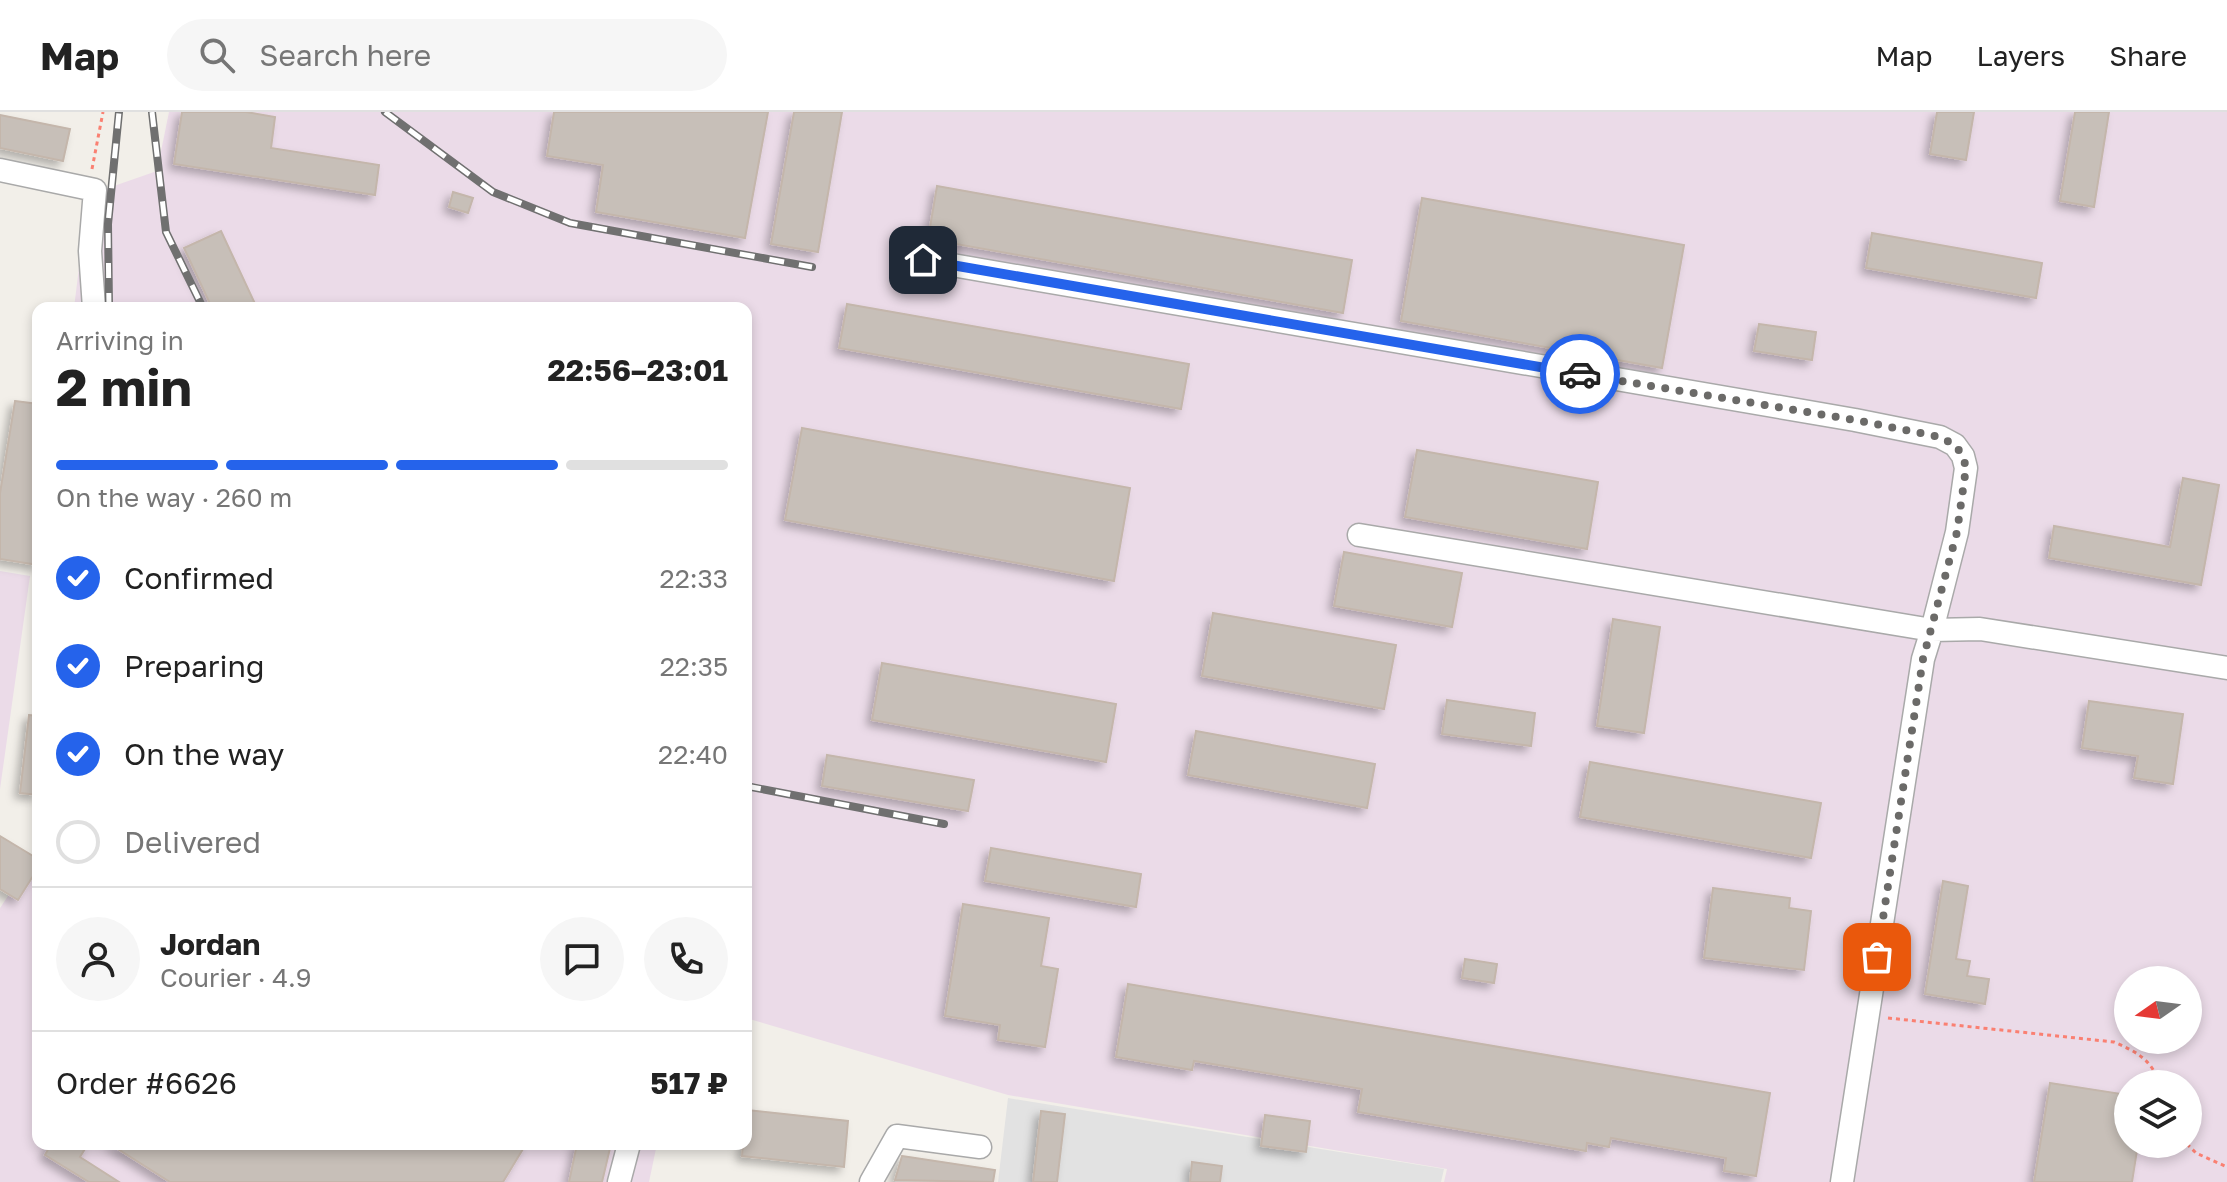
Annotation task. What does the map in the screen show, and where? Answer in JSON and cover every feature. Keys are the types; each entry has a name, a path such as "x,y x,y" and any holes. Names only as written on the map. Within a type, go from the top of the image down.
{"street":[{"path":"0,170 92,189 90,251 94,302"},
{"path":"923,260 1855,420 1940,437 1955,445 1963,456 1966,468 1957,532 1923,659 1842,1182"},
{"path":"1359,535 1932,630 1980,629 2227,668"},
{"path":"871,1182 897,1136 980,1147"},
{"path":"619,1182 627,1150"}],"path":[{"path":"92,189 103,112"},
{"path":"1868,1016 2114,1042 2139,1052 2153,1070"},
{"path":"2202,1156 2227,1167"}],"shaded area":[{"path":"169,112 2227,112 2227,1182 1444,1182 1447,1169 1008,1095 752,1020 752,302 75,302 88,195 157,171"},
{"path":"0,571 30,576 0,789"},
{"path":"32,860 32,1150 656,1150 649,1182 0,1182 0,908"},
{"path":"1008,1098 1444,1169 1441,1182 998,1182"}],"building":[{"path":"182,112 246,112 275,117 271,148 379,165 375,195 174,164"},
{"path":"554,112 768,112 745,238 596,212 603,165 547,156"},
{"path":"794,112 842,112 818,252 771,244"},
{"path":"1937,112 1974,112 1966,160 1930,154"},
{"path":"2075,112 2109,112 2094,207 2060,201"},
{"path":"0,115 70,129 63,161 0,148"},
{"path":"937,186 1352,260 1343,313 928,239"},
{"path":"453,192 473,198 468,213 449,207"},
{"path":"1422,198 1684,245 1662,368 1401,321"},
{"path":"221,231 254,302 209,302 184,248"},
{"path":"1872,233 2042,263 2036,298 1866,268"},
{"path":"847,304 1189,364 1181,409 839,348"},
{"path":"1759,324 1816,332 1812,360 1754,351"},
{"path":"15,401 32,403 32,564 0,559 0,493"},
{"path":"802,428 1130,488 1114,581 785,520"},
{"path":"1417,450 1598,482 1587,549 1405,517"},
{"path":"2183,478 2219,485 2201,585 2049,558 2054,526 2170,547"},
{"path":"1344,552 1462,573 1452,627 1334,606"},
{"path":"1213,613 1396,645 1384,709 1202,676"},
{"path":"1613,619 1660,627 1644,733 1597,726"},
{"path":"882,663 1116,704 1106,762 872,720"},
{"path":"1447,700 1535,713 1531,746 1442,734"},
{"path":"2089,701 2183,714 2173,784 2134,778 2138,756 2082,748"},
{"path":"29,715 32,715 32,794 20,793"},
{"path":"1196,731 1375,764 1367,808 1188,775"},
{"path":"827,755 974,780 968,811 822,786"},
{"path":"1590,762 1821,803 1811,858 1580,817"},
{"path":"0,836 32,855 32,878 18,900 0,889"},
{"path":"991,848 1141,874 1136,907 985,881"},
{"path":"1943,881 1968,886 1956,959 1970,961 1967,976 1989,979 1985,1004 1925,994"},
{"path":"1713,888 1790,898 1789,908 1811,911 1804,970 1704,958"},
{"path":"963,904 1049,918 1041,966 1058,969 1045,1047 998,1040 1000,1025 945,1016"},
{"path":"1465,959 1497,964 1494,983 1462,978"},
{"path":"1128,984 1770,1093 1756,1176 1724,1171 1726,1158 1611,1138 1609,1147 1587,1143 1586,1151 1358,1112 1362,1089 1194,1061 1192,1070 1116,1057"},
{"path":"2050,1083 2114,1093 2114,1158 2136,1158 2132,1182 2034,1182"},
{"path":"752,1111 848,1121 844,1167 742,1156 742,1150 752,1150"},
{"path":"1041,1111 1065,1114 1057,1182 1033,1182"},
{"path":"1265,1115 1310,1121 1306,1152 1261,1146"},
{"path":"48,1150 84,1150 80,1157 119,1182 89,1182 45,1155"},
{"path":"119,1150 522,1150 503,1182 170,1182"},
{"path":"576,1150 610,1150 602,1182 569,1182"},
{"path":"902,1156 995,1170 993,1182 895,1180"},
{"path":"1192,1162 1222,1166 1220,1182 1190,1182"}],"railway":[{"path":"109,302 108,224 119,112"},
{"path":"152,112 166,232 200,302"},
{"path":"385,112 493,192 570,223 812,267"},
{"path":"752,787 944,824"}],"way so far":[{"path":"1580,374 1940,437 1955,445 1963,456 1966,468 1957,532 1923,659 1877,957"}],"route":[{"path":"923,260 1580,374"}]}
